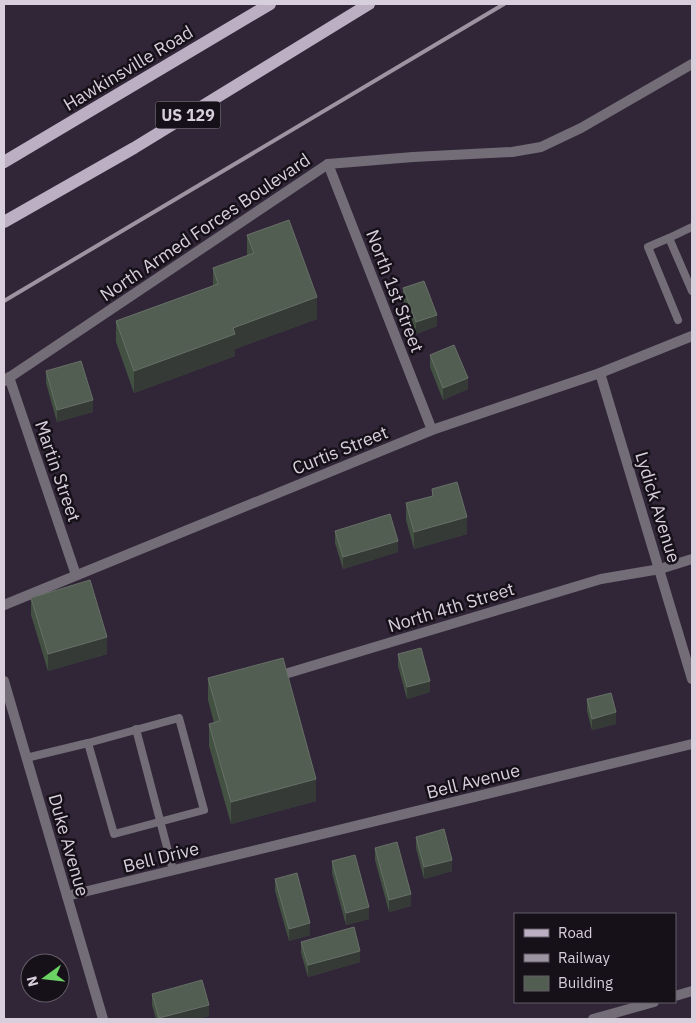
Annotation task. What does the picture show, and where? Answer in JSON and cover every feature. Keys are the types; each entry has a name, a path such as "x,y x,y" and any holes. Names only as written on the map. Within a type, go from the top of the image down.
{"main road":[{"name":"Hawkinsville Road","path":"4,162 270,4"},
{"name":"US 129","path":"4,222 134,148 369,4"}],"street":[{"name":"North Armed Forces Boulevard","path":"7,379 328,164 512,152 541,147 581,128 692,64"},
{"name":"North 1st Street","path":"328,164 432,430"},
{"name":"Curtis Street","path":"4,605 432,430 600,373 692,336"},
{"name":"Lydick Avenue","path":"600,373 692,679"},
{"name":"Martin Street","path":"7,379 76,575"},
{"name":"North 4th Street","path":"269,679 601,579 660,570 692,559"},
{"name":"Duke Avenue","path":"4,681 103,1019"},
{"name":"Bell Avenue","path":"262,849 692,744"},
{"name":"Bell Drive","path":"67,896 262,849"},
{"path":"676,996 692,991"},
{"path":"594,1019 650,1003"}],"lane":[{"path":"678,320 648,247 692,227"},
{"path":"669,238 692,291"},
{"path":"26,758 179,718 204,810 114,834 88,742"},
{"path":"136,729 173,870"}],"building":[{"path":"289,220 317,297 233,328 235,334 134,371 116,321 218,284 213,268 254,253 247,235"},
{"path":"424,281 437,315 416,322 403,288"},
{"path":"454,345 468,378 443,388 430,355"},
{"path":"81,361 93,400 57,410 46,371"},
{"path":"457,482 467,517 414,532 406,503 433,496 432,489"},
{"path":"390,514 398,541 343,557 335,531"},
{"path":"90,580 107,637 48,654 31,598"},
{"path":"421,648 430,681 407,687 398,654"},
{"path":"283,658 316,779 231,802 209,724 220,721 208,678"},
{"path":"611,693 616,712 592,719 587,699"},
{"path":"444,829 452,860 424,867 416,837"},
{"path":"397,842 411,894 389,900 375,848"},
{"path":"355,855 369,907 346,913 332,861"},
{"path":"297,873 310,923 289,929 275,879"},
{"path":"354,927 360,951 308,965 301,942"},
{"path":"202,980 209,1005 159,1018 152,994"}],"railway":[{"path":"4,301 504,4"}]}
